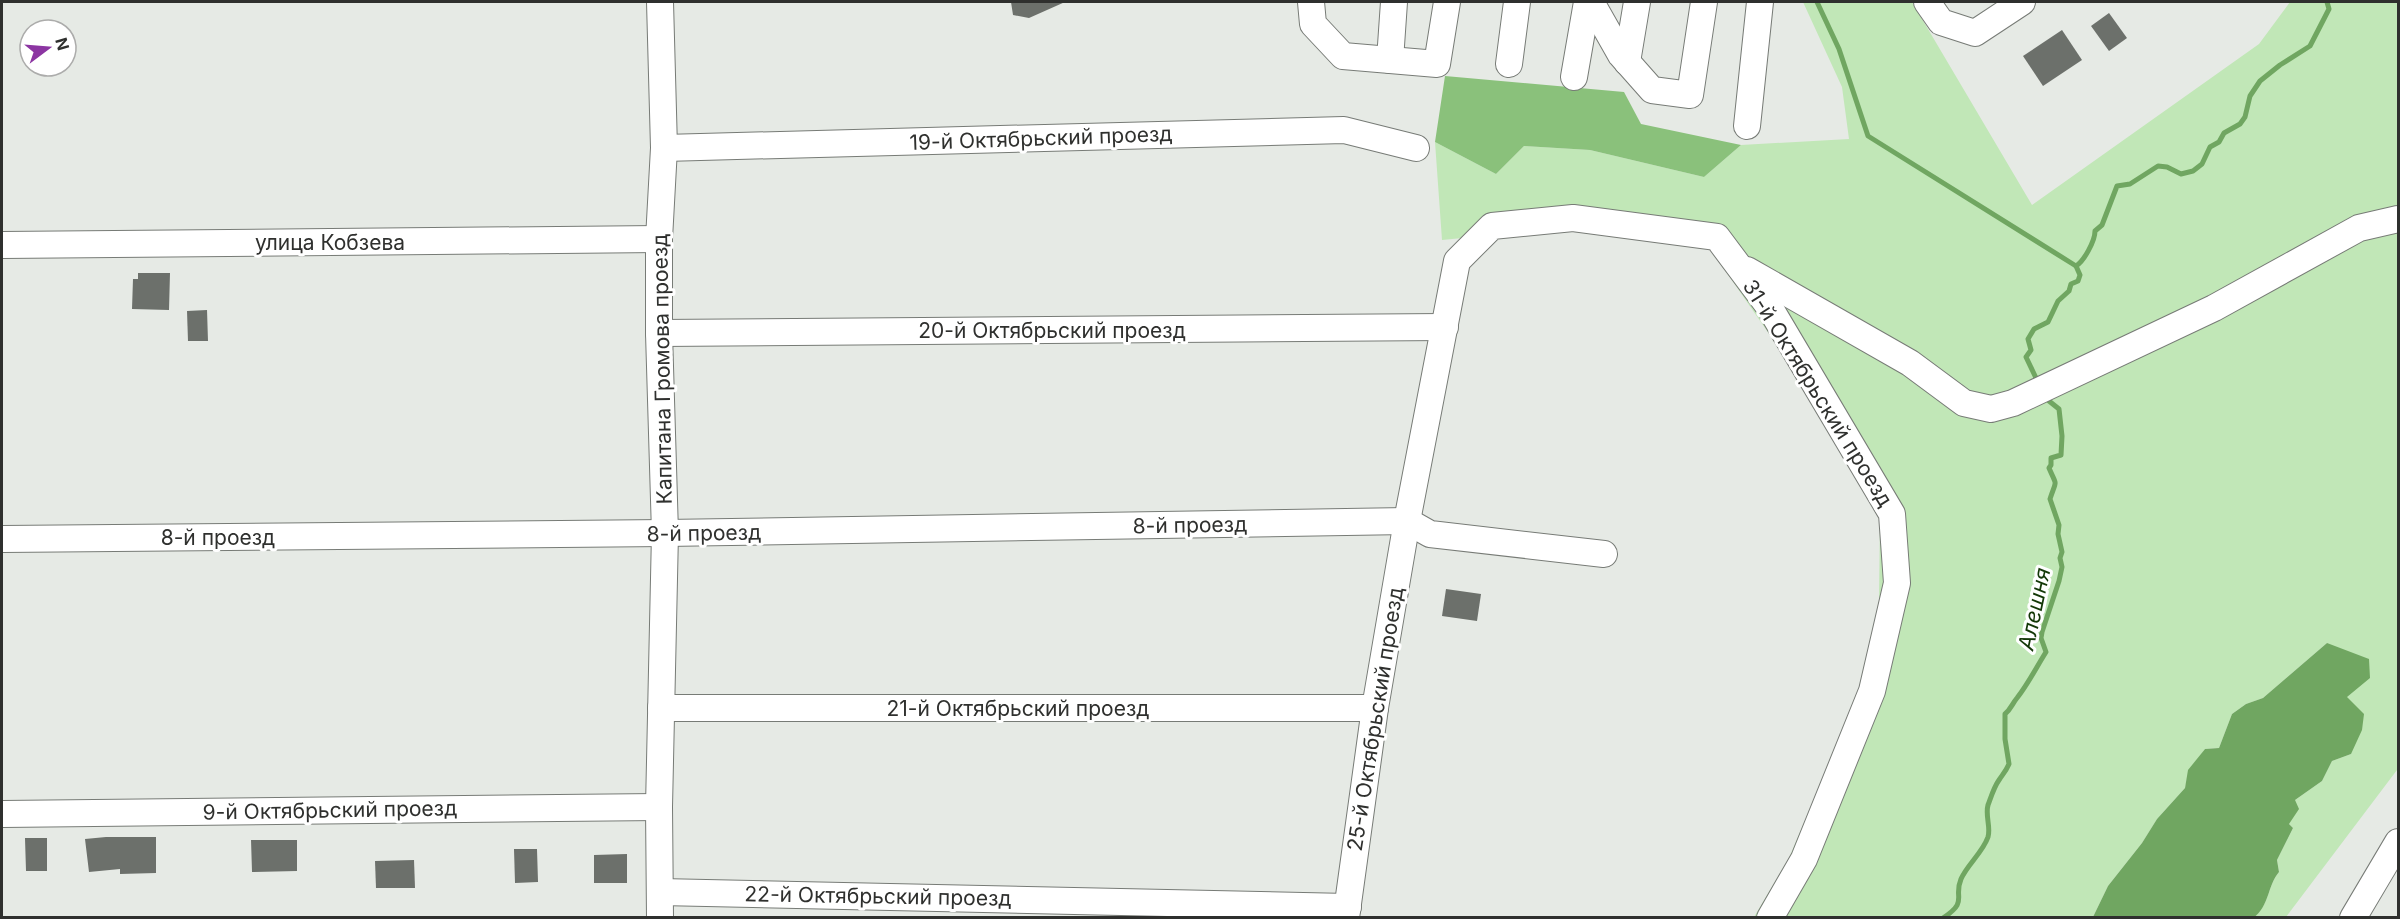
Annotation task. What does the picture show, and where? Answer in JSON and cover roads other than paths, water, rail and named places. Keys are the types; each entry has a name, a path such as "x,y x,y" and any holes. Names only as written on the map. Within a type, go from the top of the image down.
{"street":[{"name":"Капитана Громова проезд","path":"660,2 664,148 659,239 659,333 665,533 659,807 660,918"},
{"path":"1311,2 1313,24 1343,56 1437,64 1447,2"},
{"path":"1390,60 1394,2"},
{"path":"1509,64 1517,2"},
{"path":"1589,2 1628,62 1652,90 1690,95 1704,2"},
{"path":"1574,77 1589,2"},
{"path":"1628,62 1637,2"},
{"path":"1747,126 1760,2"},
{"path":"1927,2 1941,22 1975,33 2022,2"},
{"name":"19-й Октябрьский проезд","path":"664,148 1344,130 1416,148"},
{"name":"31-й Октябрьский проезд","path":"1457,261 1492,226 1573,218 1718,237 1770,308 1892,514 1897,583 1872,691 1804,859 1770,918"},
{"path":"1739,266 1910,363 1964,403 1991,409 2013,404 2214,308 2359,228 2398,219"},
{"name":"улица Кобзева","path":"2,245 659,239"},
{"name":"25-й Октябрьский проезд","path":"1347,912 1375,708 1407,521 1457,261"},
{"name":"20-й Октябрьский проезд","path":"659,333 1445,327"},
{"path":"1407,521 1430,534 1604,554"},
{"name":"8-й проезд","path":"2,539 665,533 1407,521"},
{"name":"21-й Октябрьский проезд","path":"661,708 1375,708"},
{"name":"9-й Октябрьский проезд","path":"2,814 659,807"},
{"path":"2354,918 2398,842"},
{"name":"22-й Октябрьский проезд","path":"660,892 1347,912"}],"waterway":[{"path":"1817,2 1839,49 1868,136 2076,266"},
{"name":"Алешня","path":"2036,378 2026,357 2031,350 2028,339 2034,329 2048,322 2058,301 2069,291 2071,284 2078,281 2080,275 2076,266 2088,250 2095,231 2102,225 2117,186 2130,184 2158,166 2167,167 2181,174 2193,171 2202,164 2210,147 2219,142 2224,133 2240,124 2245,117 2250,96 2260,81 2310,46 2329,9 2327,2"},
{"name":"Алешня","path":"1943,918 1956,907 1961,879 1988,837 1988,805 2009,764 2005,739 2005,714 2046,652 2041,638 2042,632 2062,567 2059,525 2050,499 2055,483 2049,468 2051,458 2061,455 2062,436 2059,409 2049,401"}]}
